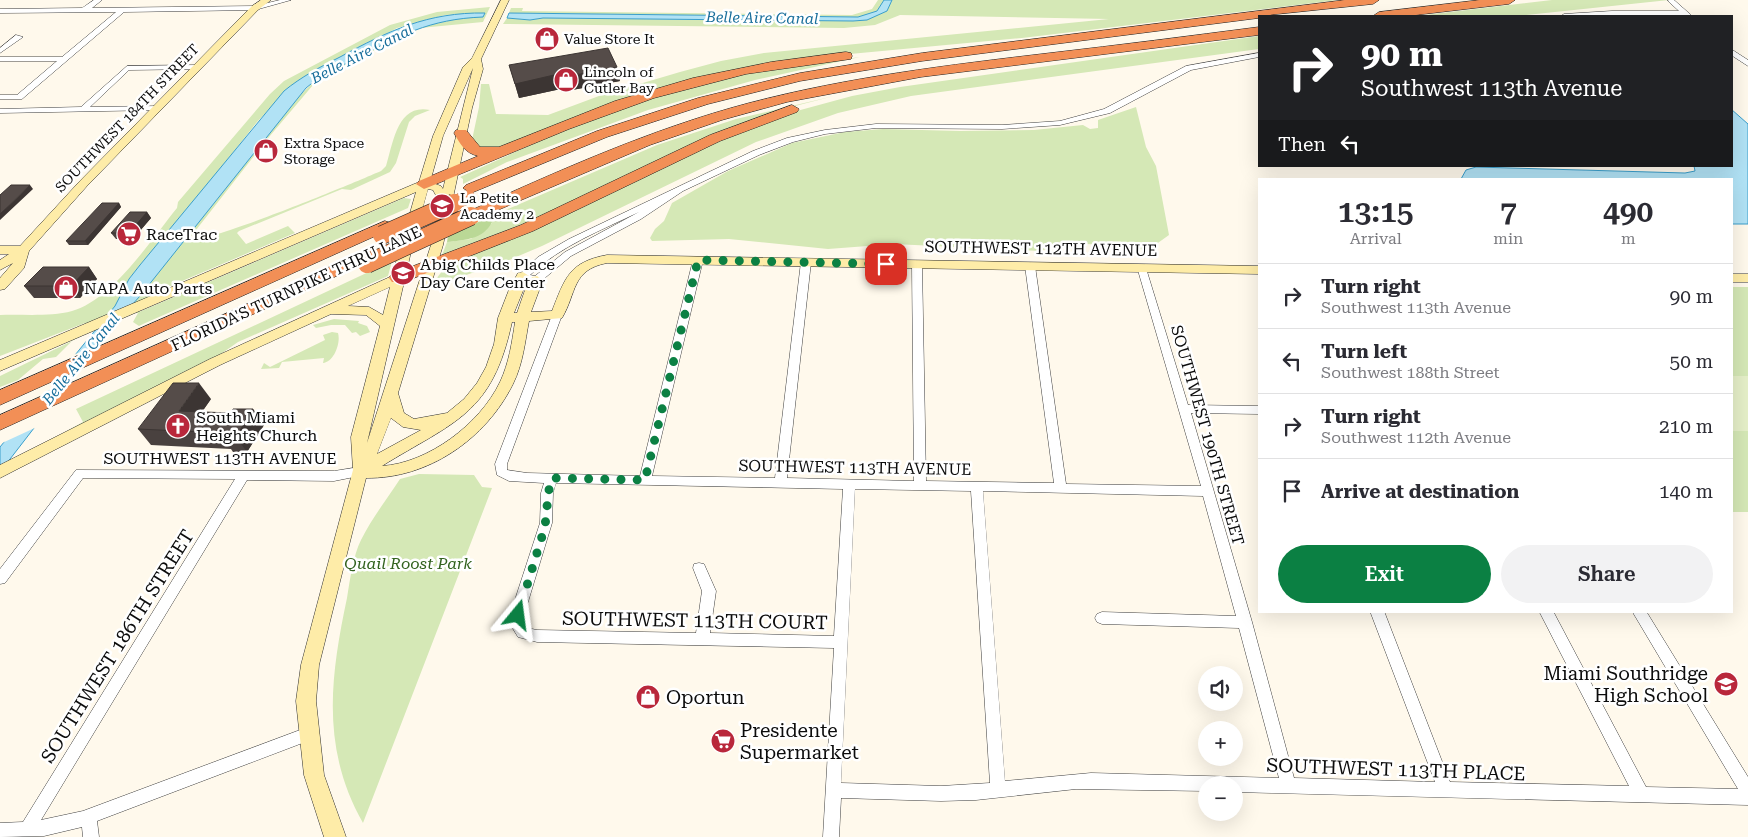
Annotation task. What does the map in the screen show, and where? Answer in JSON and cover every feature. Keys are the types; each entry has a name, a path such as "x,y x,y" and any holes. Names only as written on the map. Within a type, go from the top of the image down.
{"highway":[{"path":"424,184 602,111 650,94 742,71 840,57 942,48 975,50 1373,0"},
{"path":"1387,15 1509,0"},
{"path":"0,432 98,383 368,259 471,202 589,164 678,129 780,100 855,84 930,72 1258,31"},
{"path":"398,278 518,232 715,138 790,110 873,89 1094,57 1121,49"},
{"name":"FLORIDA'S TURNPIKE THRU LANE","path":"4,405 116,350 384,231 471,202 653,117 727,95 808,75 975,50"},
{"path":"461,134 472,150 486,152 507,149"},
{"path":"407,243 413,254 431,264"},
{"name":"FLORIDA'S TURNPIKE THRU LANE","path":"4,405 98,383"}],"main road":[{"name":"SOUTHWEST 184TH STREET","path":"0,266 23,250 256,4 267,0"},
{"path":"360,472 358,437 407,243 432,156 443,121 468,67 476,59 505,0"},
{"path":"335,837 314,775 308,734 306,701 310,665 360,472 378,436 400,359 431,264 478,69 476,59"},
{"path":"385,201 412,182 432,156"},
{"path":"2,365 424,184 437,188 447,204"},
{"path":"0,250 23,250"},
{"name":"SOUTHWEST 184TH STREET","path":"0,286 19,265 23,250"},
{"name":"SOUTHWEST 112TH AVENUE","path":"557,315 572,277 583,265 607,259 1258,270"},
{"path":"360,472 384,456 432,432 451,420 487,379 494,365 511,297 523,276"},
{"path":"0,472 168,385 398,278"},
{"path":"1733,278 1748,278"},
{"path":"360,472 400,470 422,461 458,439 475,425 500,396 508,381 514,366 527,299 538,280"},
{"path":"324,311 363,310 375,315 386,324"},
{"path":"505,318 557,315"},
{"path":"383,339 394,341 400,359"},
{"path":"391,393 397,415 401,419 414,424 432,422 444,418 465,405"}],"street":[{"path":"84,10 99,0"},
{"path":"94,10 103,0"},
{"path":"0,11 122,10 256,4 288,0"},
{"path":"1671,1 1687,15"},
{"path":"0,97 19,96 122,10"},
{"path":"1630,15 1687,15"},
{"path":"0,51 19,36"},
{"path":"1733,52 1748,64"},
{"path":"523,276 538,280 568,254 638,217 679,192 761,150 812,134 883,126 1010,127 1060,123 1107,111 1189,68 1258,55"},
{"path":"0,59 60,62"},
{"path":"0,65 60,62"},
{"path":"82,110 127,68 197,67"},
{"path":"0,111 157,108"},
{"path":"523,276 540,259 558,248 631,212 679,192"},
{"path":"558,248 568,254"},
{"path":"645,480 698,260"},
{"path":"781,482 806,262"},
{"path":"917,264 920,485"},
{"path":"1030,266 1061,488"},
{"name":"SOUTHWEST 190TH STREET","path":"1142,267 1208,491 1289,786"},
{"name":"SOUTHWEST 113TH AVENUE","path":"557,315 501,464 503,474 515,477 552,478 1208,491"},
{"path":"1183,409 1258,410"},
{"name":"SOUTHWEST 113TH AVENUE","path":"0,579 80,474 334,476 360,472"},
{"name":"SOUTHWEST 186TH STREET","path":"24,833 244,475"},
{"name":"SOUTHWEST 113TH COURT","path":"552,478 547,493 547,517 544,530 518,615 519,630 524,633 537,636 842,642"},
{"path":"831,837 849,484"},
{"path":"977,486 998,789"},
{"path":"699,568 709,591 702,640"},
{"path":"1378,613 1446,791"},
{"path":"1547,613 1642,796"},
{"path":"1640,613 1748,791"},
{"path":"1102,618 1245,622"},
{"path":"0,831 24,833 89,817 308,734"},
{"name":"SOUTHWEST 113TH PLACE","path":"834,790 944,794 1070,781 1642,796 1748,797"},
{"path":"89,817 91,837"}],"green space":[{"path":"878,0 884,0 877,11 858,17 509,13 511,8 523,8 522,11 852,15 872,9"},
{"path":"892,0 1338,0 1022,38 818,57 732,71 497,148 478,149 472,140 479,107 481,84 489,84 496,114 548,115 599,96 680,72 721,61 764,53 1109,19 900,15 875,25 844,28 503,24 507,18 530,20 543,18 854,21 868,19 887,10"},
{"path":"1552,0 1669,0 1526,15 1425,15"},
{"path":"490,7 483,22 420,28 381,47 313,85 269,137 189,239 201,238 250,223 381,171 386,166 394,137 403,119 419,109 430,110 415,116 409,122 396,163 390,172 351,190 342,189 239,231 237,233 246,244 288,226 295,233 154,293 139,312 404,198 411,199 408,208 139,326 133,322 138,313 124,313 296,99 316,80 395,37 429,24 484,13 445,15 397,28 293,84 257,122 198,197 140,265 129,279 121,299 98,327 72,341 85,323 0,356 0,315 64,313 87,305 102,295 143,252 177,208 178,202 270,94 284,81 390,25 437,12"},
{"path":"1258,36 1258,49 911,96 838,113 756,142 542,246 502,263 448,281 436,279 447,265 771,118 852,96 900,87"},
{"path":"860,57 755,80 648,110 507,162 463,184 463,179 460,177 606,111 721,77"},
{"path":"834,96 795,106 547,215 442,255 447,242 471,239 492,223 487,218 657,145 736,119"},
{"path":"1136,107 1146,147 1156,166 1169,235 1148,250 1094,244 1067,245 1040,251 894,244 828,249 729,239 652,241 650,238 655,229 664,221 672,203 728,171 792,143 845,132 883,129 1034,130 1083,125 1090,129 1098,128 1098,120"},
{"path":"487,218 492,222 478,236 466,240 447,242 448,236"},
{"path":"392,261 388,276 238,342 218,356 33,450 83,422 76,409"},
{"path":"1733,287 1748,287 1748,512 1733,512"},
{"path":"334,319 359,321 358,323 367,326 370,332 360,336 356,332 352,333 345,325 316,328 313,325"},
{"path":"332,332 338,333 339,337 336,351 327,362 323,363 324,358 282,362 279,368 261,369 264,363 270,367 325,340 323,335"},
{"path":"72,341 56,357 43,359 18,380 0,387 0,376"},
{"path":"1733,376 1748,376 1748,431 1733,431"},
{"name":"Quail Roost Park","path":"419,474 474,475 482,487 492,488 363,823 340,768 335,740 333,713 336,656 352,568 361,540 400,479"}],"water":[{"name":"Belle Aire Canal","path":"884,0 892,0 887,11 867,20 853,21 543,18 530,20 507,18 509,13 858,17 877,11"},
{"name":"Belle Aire Canal","path":"485,13 483,17 446,21 400,36 329,72 306,88 140,296 113,326 0,472 0,447 115,306 129,279 140,265 284,91 318,68 392,31 445,16"},
{"path":"1733,111 1748,124 1748,224 1733,224 1733,178 1462,178 1466,170 1476,167 1685,173 1695,171 1694,167 1733,167"}],"pier":[{"path":"105,341 76,378 38,395 69,357"},
{"path":"69,386 39,426 0,444 32,403"}],"building":[{"path":"608,48 617,67 568,76 567,72 515,84 509,65"},
{"path":"11,185 30,185 0,214 0,195"},
{"path":"102,203 119,203 85,241 66,241"},
{"path":"130,212 147,212 129,233 111,233"},
{"path":"43,267 89,267 71,286 24,286"},
{"path":"173,383 199,383 179,411 230,413 233,409 253,409 236,437 222,437 224,433 138,429"}],"place":[{"name":"Value Store It","path":"547,39"},
{"name":"Lincoln of Cutler Bay","path":"566,80"},
{"name":"Extra Space Storage","path":"266,151"},
{"name":"La Petite Academy 2","path":"442,206"},
{"name":"RaceTrac","path":"129,234"},
{"name":"Abig Childs Place Day Care Center","path":"403,273"},
{"name":"NAPA Auto Parts","path":"66,288"},
{"name":"South Miami Heights Church","path":"178,426"},
{"name":"Miami Southridge High School","path":"1726,684"},
{"name":"Oportun","path":"648,697"},
{"name":"Presidente Supermarket","path":"723,741"}],"route":[{"path":"518,615 544,530 547,517 546,498 552,478 645,480 698,260 886,264"}]}
